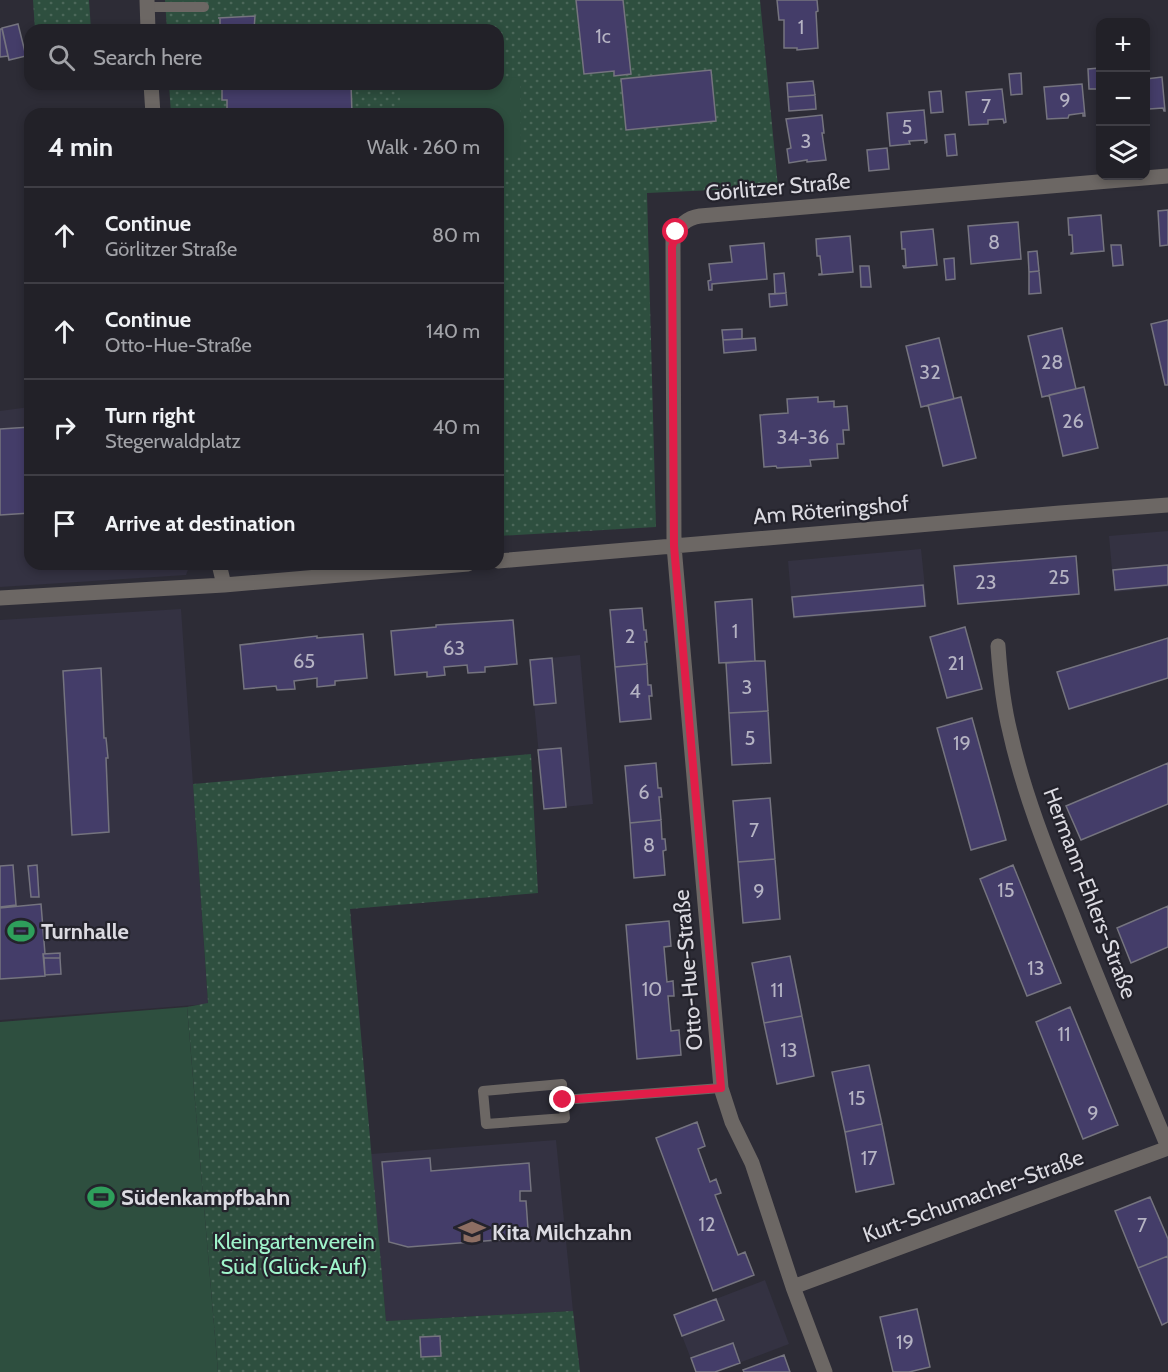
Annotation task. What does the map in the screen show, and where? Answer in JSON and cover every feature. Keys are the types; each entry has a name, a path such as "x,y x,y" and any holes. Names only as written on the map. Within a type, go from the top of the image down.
{"street":[{"path":"147,4 148,24"},
{"path":"151,90 153,108"},
{"name":"Görlitzer Straße","path":"674,546 672,247 676,232 686,221 700,216 1168,176"},
{"name":"Am Röteringshof","path":"504,560 1168,505"},
{"name":"Otto-Hue-Straße","path":"674,546 721,1088 732,1122 752,1162 793,1287 825,1372"},
{"path":"220,570 224,585"},
{"path":"0,598 224,585 398,570"},
{"name":"Hermann-Ehlers-Straße","path":"998,646 1010,731 1027,794 1096,975 1168,1148"},
{"name":"Kurt-Schumacher-Straße","path":"793,1287 1168,1148"}],"lane":[{"path":"147,4 204,7"},
{"path":"562,1084 563,1100 565,1118 486,1124 483,1091 562,1084"},
{"path":"563,1100 721,1088"}],"shaded area":[{"path":"24,408 24,570 188,570 186,575 0,587 0,411"},
{"path":"1168,531 1168,587 1114,592 1109,536"},
{"path":"921,549 927,607 793,619 788,561"},
{"path":"181,609 208,1004 0,1020 0,620"},
{"path":"580,655 593,804 544,809 530,660"},
{"name":"Kita Milchzahn","path":"556,1140 573,1311 386,1321 371,1154"},
{"path":"765,1280 789,1344 715,1372 696,1372 674,1315"}],"green space":[{"path":"33,0 89,0 91,24 35,24"},
{"path":"165,0 760,0 778,187 647,193 656,527 504,536 504,108 171,108 169,90 504,90 504,24 167,24"},
{"path":"520,77 521,157 504,157 504,108 400,108 400,90 504,90 504,78"},
{"name":"Kleingartenverein Süd (Glück-Auf)","path":"531,754 538,893 350,909 386,1321 573,1311 580,1372 218,1372 187,1007 208,1003 193,784"},
{"name":"Südenkampfbahn","path":"187,1007 218,1372 0,1372 0,1022"}],"building":[{"path":"576,0 623,0 631,74 614,76 614,71 584,74"},
{"path":"777,0 817,0 818,48 797,50 797,48 784,48 784,20 779,20"},
{"path":"255,16 254,24 220,24 220,18 218,18"},
{"path":"18,24 24,56 9,60 2,28"},
{"path":"0,29 2,29 8,56 0,57"},
{"path":"1096,68 1096,89 1089,89 1088,69"},
{"path":"711,70 716,121 626,130 621,79"},
{"path":"1021,73 1022,94 1011,95 1009,74"},
{"path":"1162,77 1165,111 1163,108 1150,109 1150,78"},
{"path":"813,81 815,95 788,97 787,83"},
{"path":"1082,84 1085,116 1083,113 1069,115 1068,118 1047,119 1044,87"},
{"path":"1002,89 1006,122 1004,123 1003,119 988,120 988,124 969,125 966,92"},
{"path":"222,90 351,90 352,108 227,108 227,100 222,100"},
{"path":"941,91 943,112 931,113 929,92"},
{"path":"815,95 816,109 789,111 788,97"},
{"path":"924,110 927,142 925,143 925,140 909,141 910,144 890,146 887,113"},
{"path":"822,115 826,160 789,163 787,149 791,148 786,119"},
{"path":"955,134 957,155 947,156 945,135"},
{"path":"887,148 889,169 869,171 867,150"},
{"path":"1168,210 1168,245 1160,246 1158,211"},
{"path":"1101,215 1104,251 1071,254 1073,252 1072,235 1069,235 1068,218"},
{"path":"1018,222 1021,259 971,264 968,226"},
{"path":"933,229 937,265 904,268 903,266 906,266 905,249 902,249 901,232"},
{"path":"850,236 853,272 819,275 822,274 820,256 817,256 816,239"},
{"path":"764,243 767,279 712,284 712,290 709,290 708,281 711,280 709,264 732,262 730,246"},
{"path":"1111,245 1121,245 1123,265 1113,266"},
{"path":"1037,251 1039,271 1029,272 1028,252"},
{"path":"954,258 955,279 946,280 944,259"},
{"path":"860,266 869,266 871,287 861,287"},
{"path":"1039,271 1041,293 1029,294 1029,272"},
{"path":"784,273 786,293 775,294 774,274"},
{"path":"786,293 787,305 770,307 769,294"},
{"path":"1168,320 1168,385 1165,385 1151,324"},
{"path":"1062,328 1076,389 1042,397 1028,336"},
{"path":"742,329 742,339 723,340 722,330"},
{"path":"755,338 756,350 724,353 723,340"},
{"path":"939,338 954,399 921,407 906,346"},
{"path":"1084,387 1098,448 1063,456 1049,395"},
{"path":"818,397 818,402 834,401 834,407 847,406 849,430 843,430 844,444 837,444 838,458 810,460 811,466 764,467 760,415 788,413 787,399"},
{"path":"961,397 976,458 943,466 928,405"},
{"path":"24,427 24,513 0,515 0,429"},
{"path":"1076,556 1079,594 958,604 954,566"},
{"path":"1168,565 1168,585 1115,590 1113,570"},
{"path":"923,585 925,606 794,617 792,597"},
{"path":"752,599 755,661 719,663 715,602"},
{"path":"642,608 644,630 646,630 647,664 615,667 610,610"},
{"path":"513,620 517,664 485,667 485,672 468,673 467,665 444,667 445,675 427,677 427,672 395,675 391,631 436,627 436,625"},
{"path":"965,627 982,689 947,698 930,637"},
{"path":"363,634 367,678 335,681 335,685 317,687 317,678 294,681 295,689 277,690 276,686 244,689 240,645 317,636 317,638"},
{"path":"1168,638 1168,678 1069,709 1057,672"},
{"path":"552,658 556,703 534,705 530,660"},
{"path":"765,661 768,711 729,713 726,663"},
{"path":"647,664 648,685 651,685 652,696 649,696 651,719 620,722 615,667"},
{"path":"101,668 104,738 106,738 108,758 106,758 109,832 72,835 63,671"},
{"path":"768,711 771,763 732,765 729,713"},
{"path":"972,718 1006,840 971,850 937,728"},
{"path":"561,748 566,807 544,809 538,750"},
{"path":"656,763 658,788 661,788 662,797 659,797 661,820 630,823 625,766"},
{"path":"1168,763 1168,804 1081,840 1066,806"},
{"path":"770,798 775,859 738,862 733,801"},
{"path":"661,820 662,839 665,839 666,850 663,851 665,875 634,878 630,823"},
{"path":"775,859 780,919 743,923 738,862"},
{"path":"13,865 16,905 0,907 0,866"},
{"path":"37,865 39,897 31,897 28,866"},
{"path":"1013,865 1061,983 1027,996 980,879"},
{"name":"Turnhalle","path":"41,904 45,976 0,979 0,908"},
{"path":"1168,906 1168,947 1131,963 1117,928"},
{"path":"669,921 671,946 664,947 667,982 673,981 674,996 668,996 671,1031 679,1030 681,1055 637,1059 626,925"},
{"path":"60,953 60,958 44,958 43,954"},
{"path":"790,956 802,1016 764,1023 752,963"},
{"path":"44,958 60,958 61,974 45,975"},
{"path":"1070,1007 1118,1125 1083,1139 1036,1022"},
{"path":"802,1016 814,1076 777,1084 764,1023"},
{"path":"869,1065 882,1124 845,1132 832,1072"},
{"path":"697,1122 705,1146 698,1149 710,1182 716,1179 721,1193 715,1195 738,1255 745,1252 754,1275 713,1291 656,1138"},
{"path":"882,1124 894,1184 856,1192 845,1132"},
{"path":"430,1158 431,1171 529,1163 531,1191 520,1191 520,1201 526,1201 528,1229 523,1238 408,1247 389,1242 382,1162"},
{"path":"1150,1197 1168,1239 1168,1256 1138,1268 1115,1211"},
{"path":"1168,1256 1168,1322 1162,1325 1138,1268"},
{"path":"716,1299 724,1320 682,1336 674,1315"},
{"path":"917,1309 930,1367 909,1372 893,1372 880,1317"},
{"path":"440,1336 441,1356 421,1357 420,1337"},
{"path":"733,1343 740,1363 715,1372 696,1372 691,1358"},
{"path":"784,1355 790,1372 744,1372 743,1370"}],"place":[{"name":"Turnhalle","path":"21,931"},
{"name":"Südenkampfbahn","path":"101,1197"},
{"name":"Kita Milchzahn","path":"472,1232"}],"route":[{"path":"563,1100 721,1088 674,546 672,247 676,232"}]}
